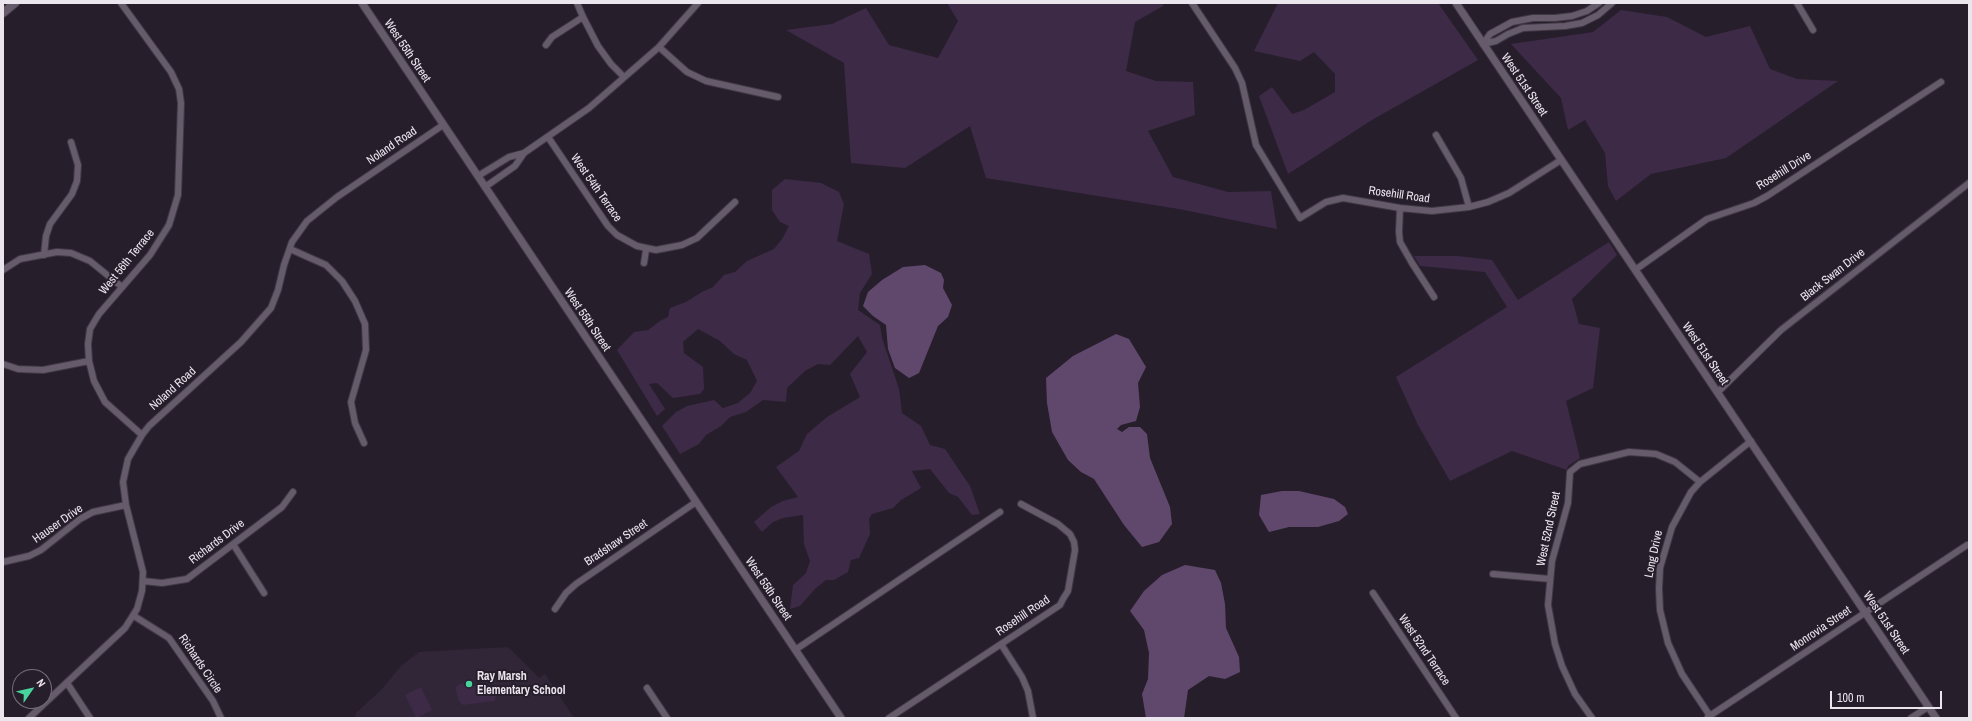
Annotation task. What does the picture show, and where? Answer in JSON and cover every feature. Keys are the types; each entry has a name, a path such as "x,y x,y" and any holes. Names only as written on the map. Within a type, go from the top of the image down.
{"main road":[{"path":"3,13 15,3"}],"street":[{"name":"West 56th Terrace","path":"121,3 171,72 179,89 181,103 178,195 169,225 150,255 99,314 90,329 88,344 89,361 94,381 105,402 142,435"},
{"name":"West 55th Street","path":"362,3 840,718"},
{"path":"577,3 582,17 598,46 611,64 624,77"},
{"path":"485,187 514,166 524,153 589,108 659,47 698,3"},
{"name":"Rosehill Road","path":"1192,3 1235,68 1242,83 1256,145 1300,218 1335,198 1351,198 1400,208 1432,211 1469,207 1488,202 1509,193 1561,160"},
{"name":"West 51st Street","path":"1456,3 1936,718"},
{"path":"1483,44 1490,34 1512,22 1533,18 1569,16 1587,11 1598,3"},
{"path":"1483,44 1496,41 1523,28 1570,26 1591,19 1612,3"},
{"path":"1797,3 1813,30"},
{"path":"1569,16 1570,26"},
{"path":"546,45 552,37 582,17"},
{"path":"659,47 687,72 706,81 778,97"},
{"name":"Rosehill Drive","path":"1635,270 1707,219 1754,203 1767,196 1941,82"},
{"name":"Noland Road","path":"29,718 125,628 134,616 141,596 143,581 140,556 123,492 124,470 142,435 149,426 241,342 271,308 278,290 292,242 307,221 337,197 443,125"},
{"path":"1436,135 1461,178 1469,207"},
{"name":"West 54th Terrace","path":"548,137 608,226 623,238 646,250"},
{"path":"44,255 46,236 50,224 72,194 77,181 78,165 71,142"},
{"path":"478,176 509,157 524,153"},
{"name":"Black Swan Drive","path":"1718,392 1781,330 1969,183"},
{"path":"644,263 646,250 670,248 697,238 735,202"},
{"path":"1400,208 1400,242 1434,297"},
{"path":"290,249 326,265 342,281 356,301 365,324 366,350 351,402 355,423 364,444"},
{"path":"3,270 20,259 57,252 72,253 90,261 122,287"},
{"path":"3,364 18,369 43,370 89,361"},
{"name":"Long Drive","path":"1708,717 1682,674 1668,643 1660,610 1660,568 1672,527 1680,509 1700,482 1751,442"},
{"name":"West 52nd Street","path":"1592,718 1571,686 1562,666 1554,644 1548,606 1552,561 1568,503 1569,475 1572,468 1580,464 1629,452 1656,454 1675,462 1700,482"},
{"name":"Richards Drive","path":"143,581 162,583 187,579 282,507 293,492"},
{"name":"Bradshaw Street","path":"555,609 566,593 576,584 696,502"},
{"name":"Rosehill Road","path":"889,718 1060,605 1068,591 1075,550 1070,534 1058,524 1021,504"},
{"name":"Hauser Drive","path":"3,562 29,556 41,550 80,519 93,512 126,505"},
{"path":"795,650 1000,512"},
{"path":"233,544 264,593"},
{"name":"Monrovia Street","path":"1708,717 1967,545"},
{"name":"West 52nd Street","path":"1493,574 1550,579"},
{"name":"West 52nd Terrace","path":"1372,593 1456,718"},
{"name":"Richards Circle","path":"134,616 169,638 213,701 221,718"},
{"path":"1001,644 1020,673 1028,691 1033,718"},
{"path":"67,683 90,718"},
{"path":"647,688 667,718"},
{"path":"1911,718 1928,707"}],"shaded area":[{"path":"947,3 1163,3 1163,6 1135,22 1126,71 1156,81 1193,82 1195,115 1148,131 1173,177 1228,192 1271,191 1277,229 1179,209 986,178 970,126 905,168 851,163 844,63 786,30 832,24 866,8 889,45 938,58 958,21"},
{"path":"1278,3 1438,3 1478,60 1372,120 1288,174 1259,96 1272,87 1292,114 1304,110 1335,92 1335,74 1314,52 1300,61 1254,51"},
{"path":"1621,10 1667,17 1706,37 1750,26 1770,69 1797,79 1838,81 1726,158 1651,174 1616,201 1608,186 1605,153 1585,120 1568,130 1561,98 1511,44 1593,32"},
{"path":"785,179 821,183 839,192 844,204 837,241 869,254 872,274 860,293 858,310 880,325 882,338 899,389 902,413 921,426 930,445 945,449 970,486 980,514 972,515 958,497 949,493 930,469 912,471 921,488 901,500 893,508 872,514 869,519 870,534 859,558 851,560 848,572 834,580 826,580 815,589 800,606 790,609 793,585 806,573 810,561 804,544 803,515 783,518 773,522 762,532 754,522 771,507 783,501 798,497 776,467 799,451 807,434 827,417 860,397 850,374 867,352 858,336 830,365 818,364 805,371 787,388 786,402 763,400 746,412 730,417 721,426 706,435 699,444 680,454 662,426 676,412 687,406 714,400 723,408 738,403 750,393 757,381 747,360 734,354 720,341 698,329 683,342 684,353 703,367 704,389 700,394 673,398 657,383 649,384 665,409 657,416 617,350 634,332 648,330 668,317 670,308 686,302 713,287 724,275 735,272 747,261 774,249 782,239 789,226 780,222 772,210 772,190"},
{"path":"1609,242 1617,255 1572,299 1579,324 1600,328 1593,388 1566,401 1580,458 1568,466 1567,470 1512,451 1450,481 1418,425 1396,377 1507,307 1485,272 1420,266 1414,256 1458,256 1492,260 1518,300"},
{"path":"925,265 941,273 944,280 943,288 952,305 948,317 938,326 919,373 909,378 895,368 888,349 886,325 873,316 863,306 868,292 882,280 903,267"},
{"path":"1116,334 1129,339 1146,367 1138,383 1140,407 1136,421 1121,425 1117,429 1122,432 1129,427 1140,427 1147,434 1150,458 1170,507 1172,524 1159,542 1142,547 1124,525 1094,479 1081,472 1068,460 1052,432 1047,403 1046,378 1073,356"},
{"path":"1282,491 1299,491 1334,499 1345,507 1348,514 1339,521 1318,527 1289,527 1269,532 1259,515 1261,495"},
{"path":"1185,565 1215,570 1221,583 1225,604 1226,628 1239,657 1240,672 1225,679 1209,676 1188,690 1184,718 1146,718 1142,694 1148,679 1149,653 1144,630 1130,611 1144,591 1162,575"},
{"name":"Ray Marsh Elementary School","path":"508,647 539,678 545,674 574,718 355,718 356,713 381,690 401,666 419,652"},
{"path":"462,683 490,689 496,693 495,701 463,705 459,701 455,687"},
{"path":"421,687 432,710 416,718 405,695"}],"place":[{"name":"Ray Marsh Elementary School","path":"469,684"}]}
